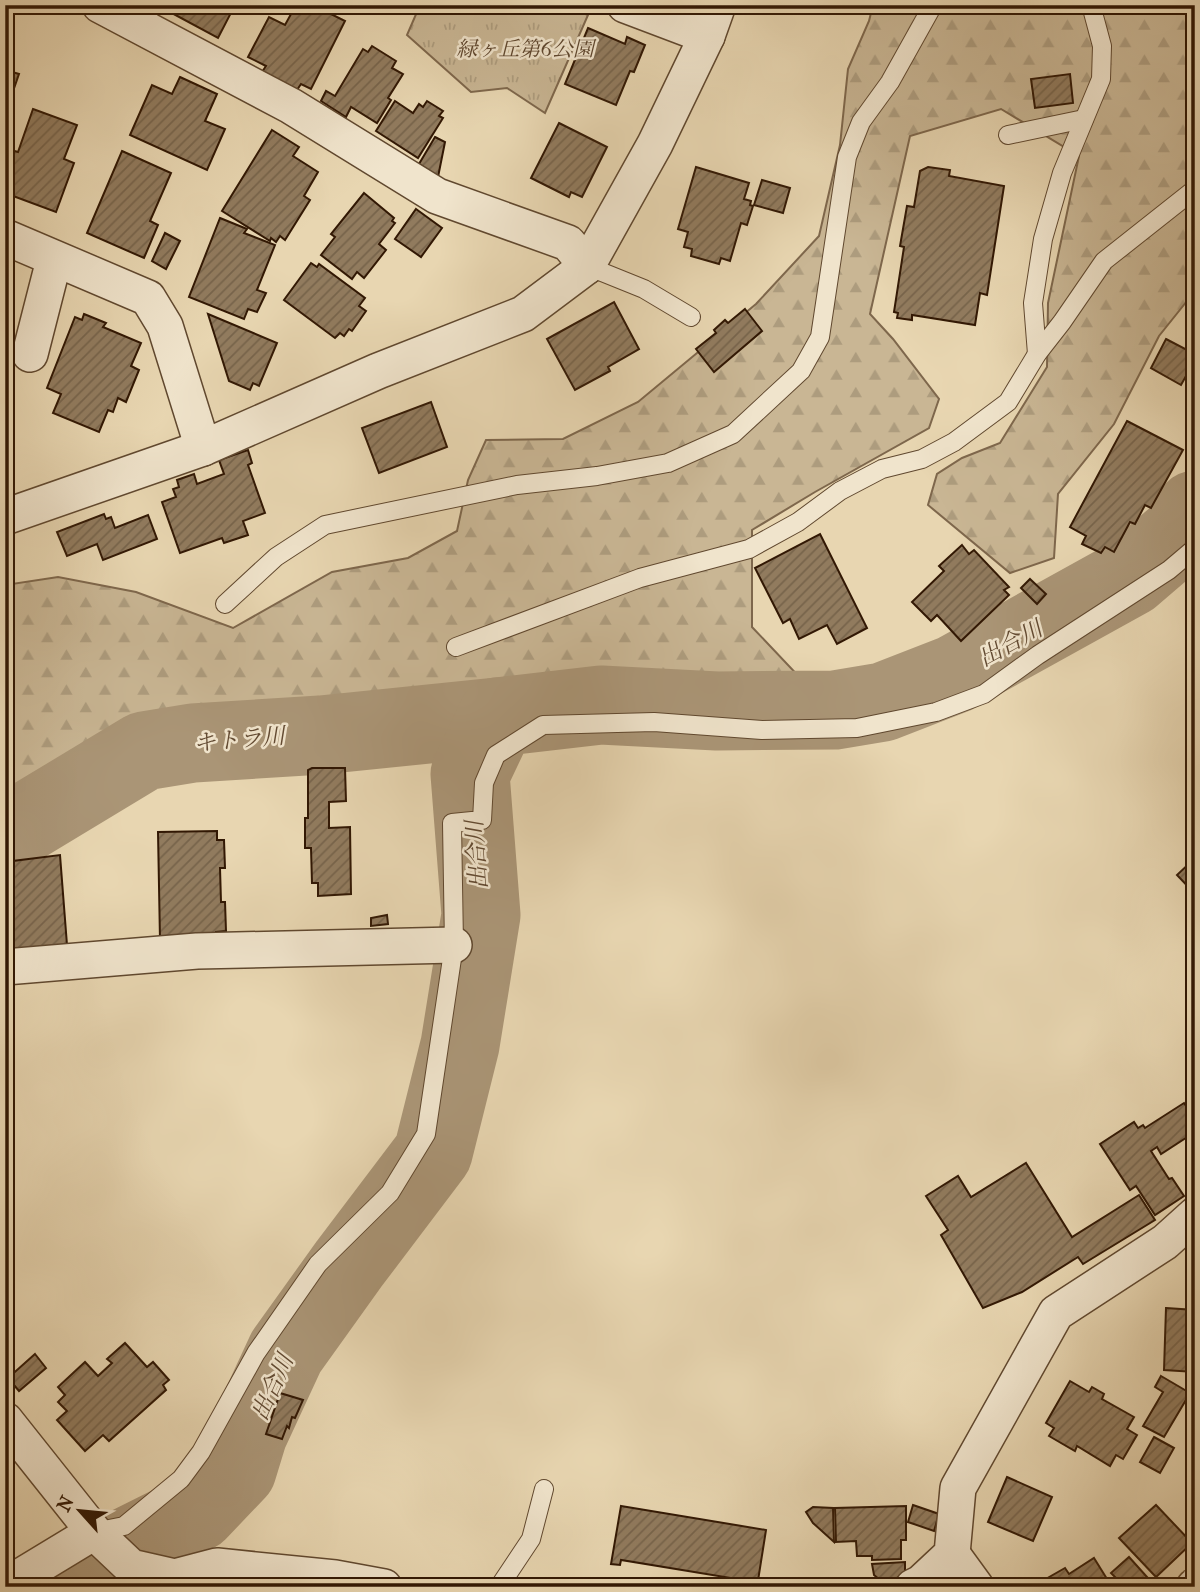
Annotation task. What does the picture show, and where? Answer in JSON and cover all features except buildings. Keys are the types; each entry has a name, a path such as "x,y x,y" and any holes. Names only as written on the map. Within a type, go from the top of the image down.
{"street":[{"path":"100,5 147,16 437,196 568,243 587,267"},
{"path":"5,517 203,448 378,371 523,314 587,267 655,144 713,21 625,5"},
{"path":"5,237 148,298 165,326 203,448"},
{"path":"30,354 54,260"},
{"path":"5,967 197,951 454,945"},
{"path":"976,1587 952,1554 958,1488 1056,1313 1165,1242 1195,1215"},
{"path":"5,1420 94,1532 131,1567 175,1577 217,1566 270,1580 335,1578 384,1587"},
{"path":"5,1586 94,1532"},
{"path":"913,1587 921,1583 952,1554"}],"lane":[{"path":"225,604 276,557 325,525 517,485 597,476 668,463 733,434 802,371 820,337 847,157 860,122 890,82 933,5"},
{"path":"1037,354 1033,303 1043,239 1062,173 1101,79 1102,46 1091,5"},
{"path":"1008,135 1084,119"},
{"path":"456,647 640,578 749,549 798,522 840,491 882,469 922,459 954,442 1008,402 1037,354 1104,261 1195,189"},
{"path":"587,267 644,289 691,317"},
{"path":"94,1532 124,1526 181,1479 201,1452 256,1353 318,1264 390,1194 426,1134 454,945 452,823 482,820 484,783 496,755 543,725 654,722 762,730 857,728 936,712 984,694 1038,655 1169,570 1195,548"},
{"path":"499,1587 531,1539 544,1489"}],"green space":[{"name":"緑ヶ丘第6公園","path":"420,5 564,5 588,15 545,113 507,88 471,92 407,35"},
{"path":"873,5 1195,5 1195,291 1159,336 1114,424 1058,494 1054,558 1010,573 928,505 937,474 962,458 1000,443 1047,367 1048,303 1079,156 1001,109 910,136 870,314 893,339 939,399 929,428 752,530 752,627 806,684 559,692 147,731 5,806 5,585 58,577 136,592 233,628 332,572 408,558 457,531 468,480 486,440 563,439 638,402 756,304 819,236 840,145 848,69"}],"waterway":[{"name":"出合川","path":"47,1587 197,1512 237,1470 248,1434 286,1352 433,1153 460,1045 481,915 470,774 497,717 601,705 717,711 835,710 883,702 955,674 1130,577 1180,534 1195,510"},
{"name":"キトラ川","path":"5,835 144,751 193,743 321,735 497,717"}]}
